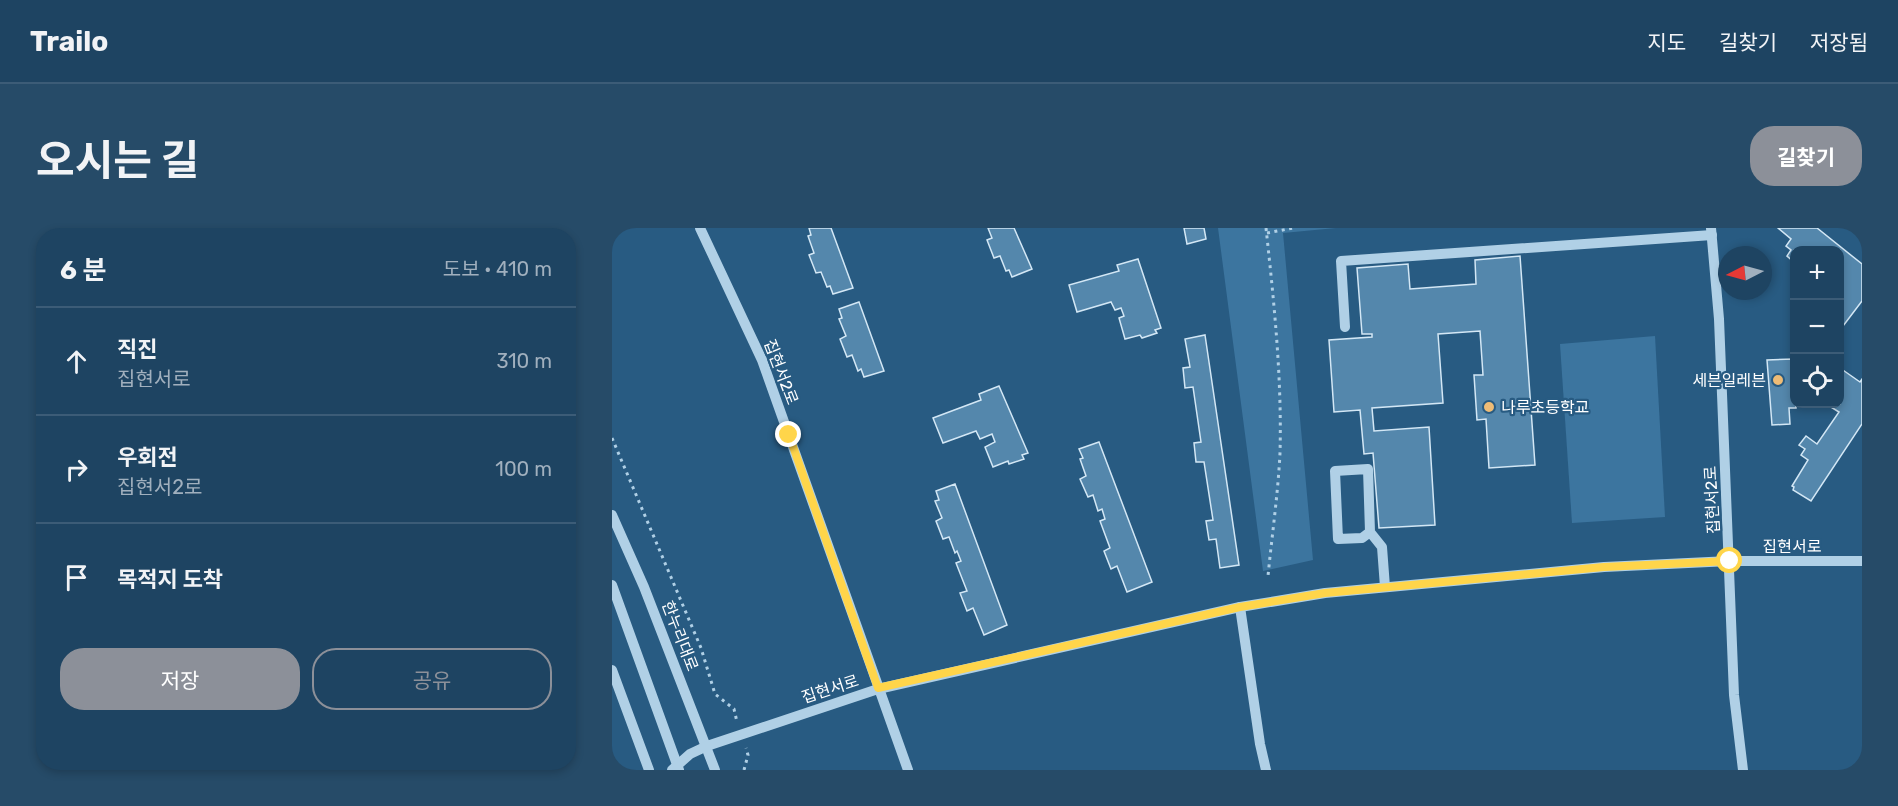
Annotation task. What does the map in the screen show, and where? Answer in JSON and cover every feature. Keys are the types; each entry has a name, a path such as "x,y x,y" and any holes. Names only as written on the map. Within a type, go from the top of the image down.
{"street":[{"name":"집현서2로","path":"700,228 762,360 908,770"},
{"name":"집현서2로","path":"1711,231 1719,319 1734,695 1743,770"},
{"path":"1345,327 1341,261 1711,231"},
{"path":"1370,532 1362,538 1338,539 1335,471 1368,469 1370,532 1382,547 1385,587"},
{"name":"한누리대로","path":"612,515 644,587 715,770"},
{"name":"집현서로","path":"676,768 690,754 707,746 878,688 1240,607 1325,593 1604,567 1730,561 1862,561"},
{"path":"612,585 676,768"},
{"path":"1240,607 1260,744 1266,770"},
{"path":"612,670 649,770"}],"path":[{"path":"1268,576 1280,452 1276,340 1266,230 1293,228"},
{"path":"612,438 701,648 715,694 734,709"},
{"path":"744,770 748,755"}],"shaded area":[{"path":"1218,228 1336,228 1283,233 1313,560 1263,571"},
{"path":"1655,336 1665,517 1572,523 1560,344"}],"building":[{"path":"809,228 831,228 853,288 833,294 830,286 827,287 821,272 816,273 809,255 814,253 808,236 811,235"},
{"path":"988,228 1014,228 1032,269 1012,277 1009,270 1006,271 1000,256 994,258 987,240 992,238"},
{"path":"1184,228 1204,228 1206,239 1187,244"},
{"path":"1778,228 1817,228 1840,246 1790,246 1790,249 1786,246 1791,239"},
{"path":"1844,250 1862,264 1862,301 1844,325"},
{"path":"1520,256 1535,465 1489,468 1486,419 1477,420 1474,375 1483,375 1480,331 1438,334 1443,403 1372,408 1374,431 1429,427 1435,525 1379,528 1373,453 1364,454 1360,410 1334,412 1329,340 1372,337 1372,334 1362,334 1357,268 1408,264 1410,289 1476,284 1475,260"},
{"path":"1138,259 1161,328 1155,330 1157,333 1142,338 1140,335 1125,339 1119,318 1124,316 1121,308 1115,310 1111,302 1077,312 1069,285 1119,271 1117,265"},
{"path":"859,302 884,371 864,377 861,369 858,371 852,355 847,357 840,339 846,336 839,319 842,318 839,309"},
{"path":"1205,335 1239,565 1220,568 1216,539 1209,540 1206,521 1213,520 1204,462 1196,462 1194,443 1201,442 1193,387 1185,388 1183,368 1190,367 1185,339"},
{"path":"1790,359 1790,424 1772,425 1767,360"},
{"path":"1844,371 1860,382 1862,379 1862,424 1811,501 1793,490 1792,486 1808,460 1801,455 1805,449 1799,445 1806,436 1817,444 1839,412 1832,408 1844,408"},
{"path":"999,386 1028,453 1022,455 1024,459 1009,464 1008,461 993,467 985,447 995,442 992,434 980,439 976,431 943,443 933,418 981,400 979,394"},
{"path":"1099,442 1152,582 1127,592 1117,566 1111,569 1104,551 1110,548 1100,521 1105,519 1102,509 1098,511 1093,495 1088,497 1080,479 1086,476 1079,449"},
{"path":"955,484 1007,625 984,635 973,608 967,611 960,593 967,591 956,563 961,561 957,551 955,553 949,537 943,539 936,521 942,518 935,501 939,500 936,491"}],"place":[{"name":"세븐일레븐","path":"1778,380"},
{"name":"나루초등학교","path":"1489,407"}],"route":[{"path":"789,435 878,688 1240,607 1325,593 1604,567 1730,561"}]}
